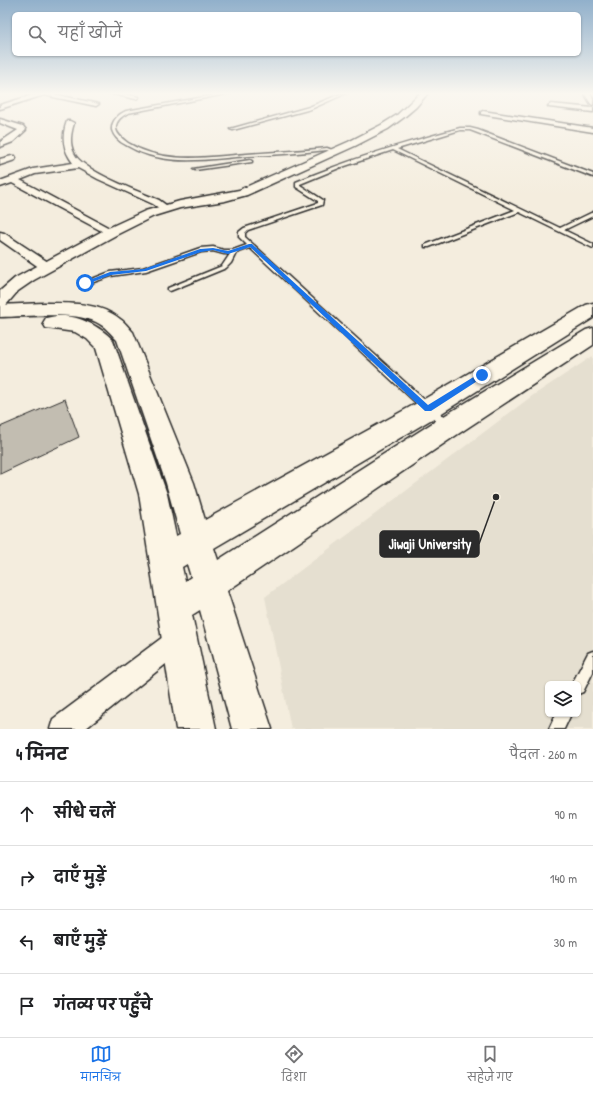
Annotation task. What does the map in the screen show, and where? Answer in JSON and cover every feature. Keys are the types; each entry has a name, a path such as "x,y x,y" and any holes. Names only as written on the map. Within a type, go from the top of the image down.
{"main road":[{"path":"166,559 428,409 593,309"},
{"path":"0,311 68,310 92,313 112,322 126,336 180,483 252,729"},
{"path":"0,324 60,323 79,325 94,333 106,345 153,494 196,729"},
{"path":"177,622 209,584 447,427 593,335"}],"street":[{"path":"0,145 10,140 22,130 17,127"},
{"path":"69,127 66,138 67,146 70,155 78,165 91,173 156,202 165,208"},
{"path":"0,301 11,290 47,267 111,233 165,208 228,196 249,190 335,152 382,127"},
{"path":"572,127 593,130"},
{"path":"0,162 12,158"},
{"path":"0,184 33,172 78,165"},
{"path":"13,180 111,233"},
{"path":"1,237 47,267"},
{"path":"63,729 177,622"}],"lane":[{"path":"114,127 115,133 119,138 131,148 161,156 178,158 202,159 327,149 335,152"},
{"path":"232,129 239,127"},
{"path":"447,427 250,245 242,237 242,232 246,229 320,204 320,201 298,186 298,183 347,163 392,148 460,129 470,129 593,176"},
{"path":"392,148 593,246"},
{"path":"195,169 234,162 306,154 314,154 322,158"},
{"path":"427,246 518,210"},
{"path":"560,230 593,214"},
{"path":"85,283 110,274 144,270 200,250 213,249 224,252 234,252 250,245"},
{"path":"170,288 224,267 228,264 234,252"},
{"path":"581,681 593,658"},
{"path":"556,729 562,717"}],"shaded area":[{"path":"593,356 593,729 291,729 265,597 532,396"}],"building":[{"path":"65,399 79,437 0,474 0,427"}],"place":[{"name":"Jiwaji University","path":"496,497"}],"route":[{"path":"85,283 122,271 136,272 144,270 200,250 213,249 228,253 250,245 428,409 482,375"}]}
